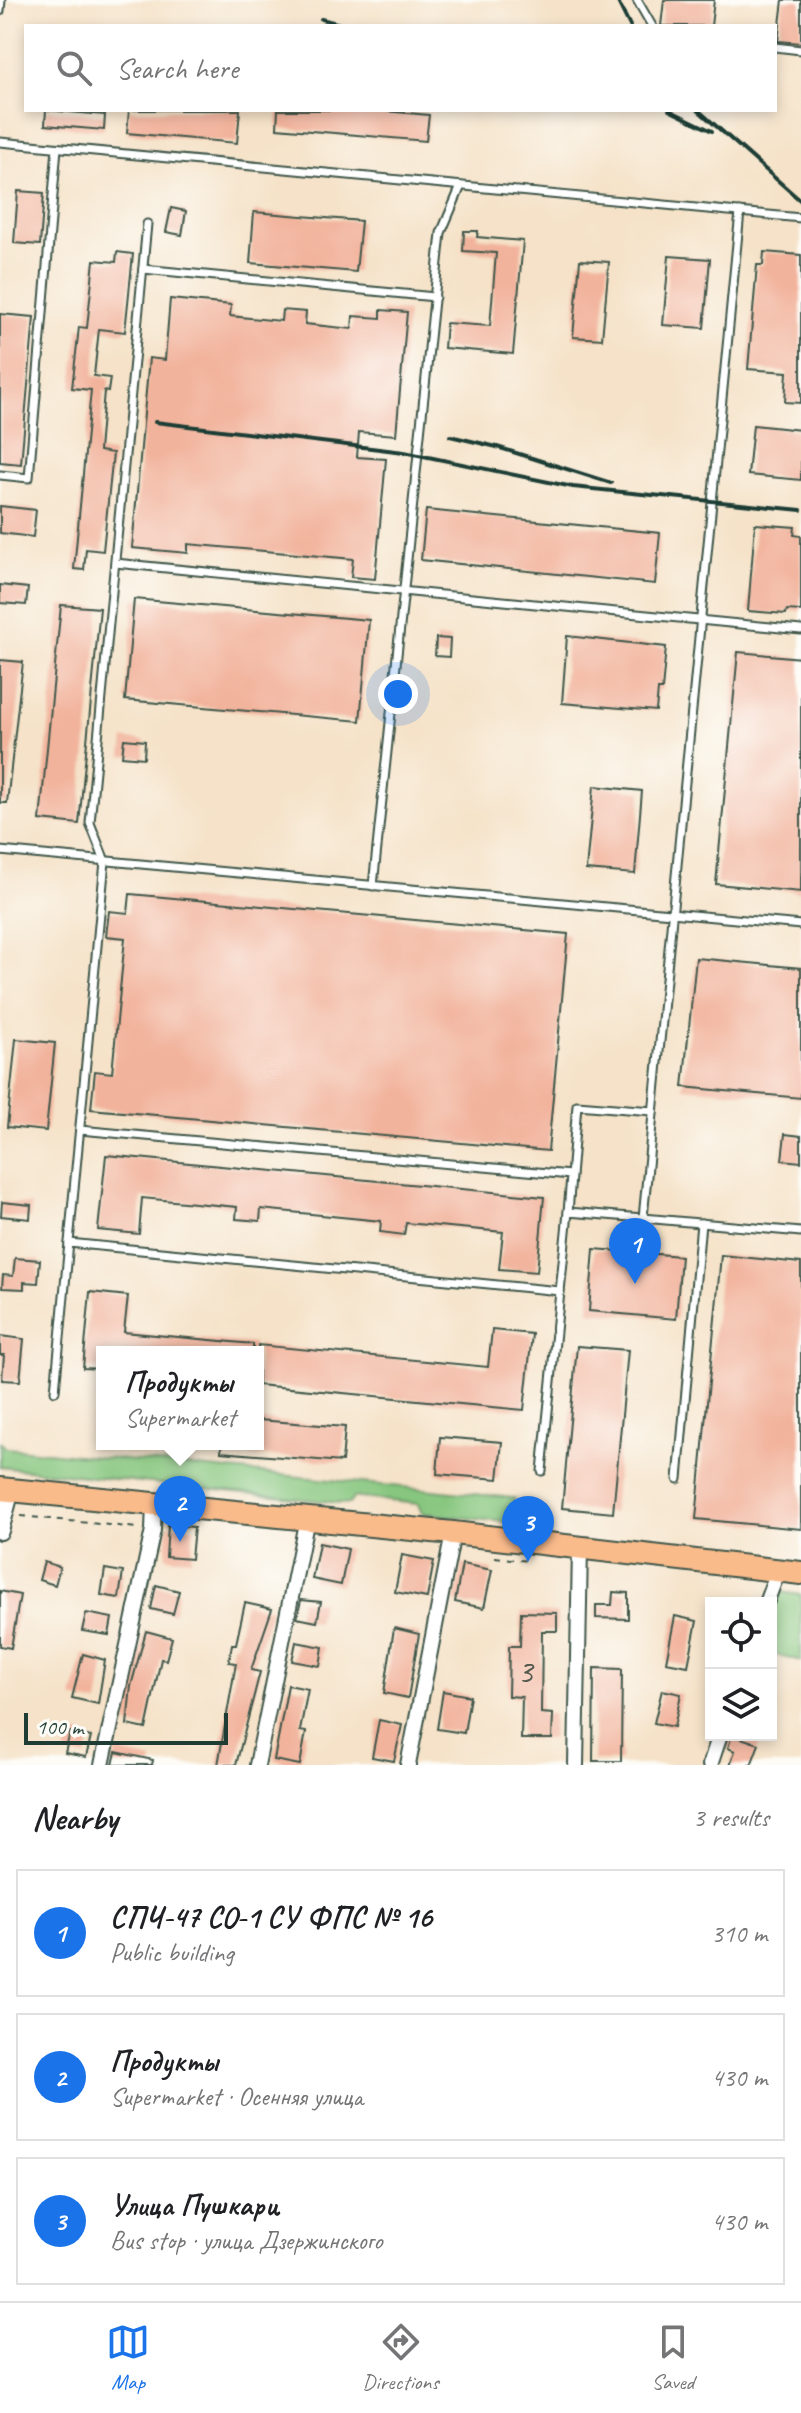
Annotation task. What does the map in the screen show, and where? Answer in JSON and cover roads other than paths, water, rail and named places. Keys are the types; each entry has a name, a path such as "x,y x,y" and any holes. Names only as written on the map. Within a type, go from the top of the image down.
{"highway":[{"path":"5,1489 453,1533 801,1573"}],"street":[{"path":"0,1531 5,1489"},
{"path":"102,1765 153,1530 154,1503"},
{"path":"257,1765 307,1518"},
{"path":"408,1765 453,1533"},
{"path":"576,1765 580,1548"},
{"path":"768,1597 778,1571"},
{"path":"710,1765 718,1741"}],"lane":[{"path":"0,11 1,0"},
{"path":"637,0 651,24"},
{"path":"777,47 801,50"},
{"path":"0,142 801,218"},
{"path":"0,475 29,478 57,148"},
{"path":"373,886 441,233 461,186"},
{"path":"643,1218 740,212"},
{"path":"55,1391 105,861 90,823 147,224"},
{"path":"143,269 435,297"},
{"path":"115,563 801,630"},
{"path":"0,851 801,925"},
{"path":"542,1471 577,1105 653,1111"},
{"path":"80,1130 571,1175"},
{"path":"568,1212 801,1232"},
{"path":"678,1479 701,1223"},
{"path":"69,1243 560,1291"}],"railway":[{"path":"617,0 629,24"},
{"path":"321,19 340,24"},
{"path":"673,112 712,131"},
{"path":"700,112 801,201"},
{"path":"155,422 404,452 573,487 801,510"},
{"path":"450,436 497,447 611,483"}],"place":[{"name":"СПЧ-47 СО-1 СУ ФПС № 16","path":"635,1284"},
{"name":"Продукты","path":"180,1542"},
{"name":"Улица Пушкари","path":"528,1562"}]}
